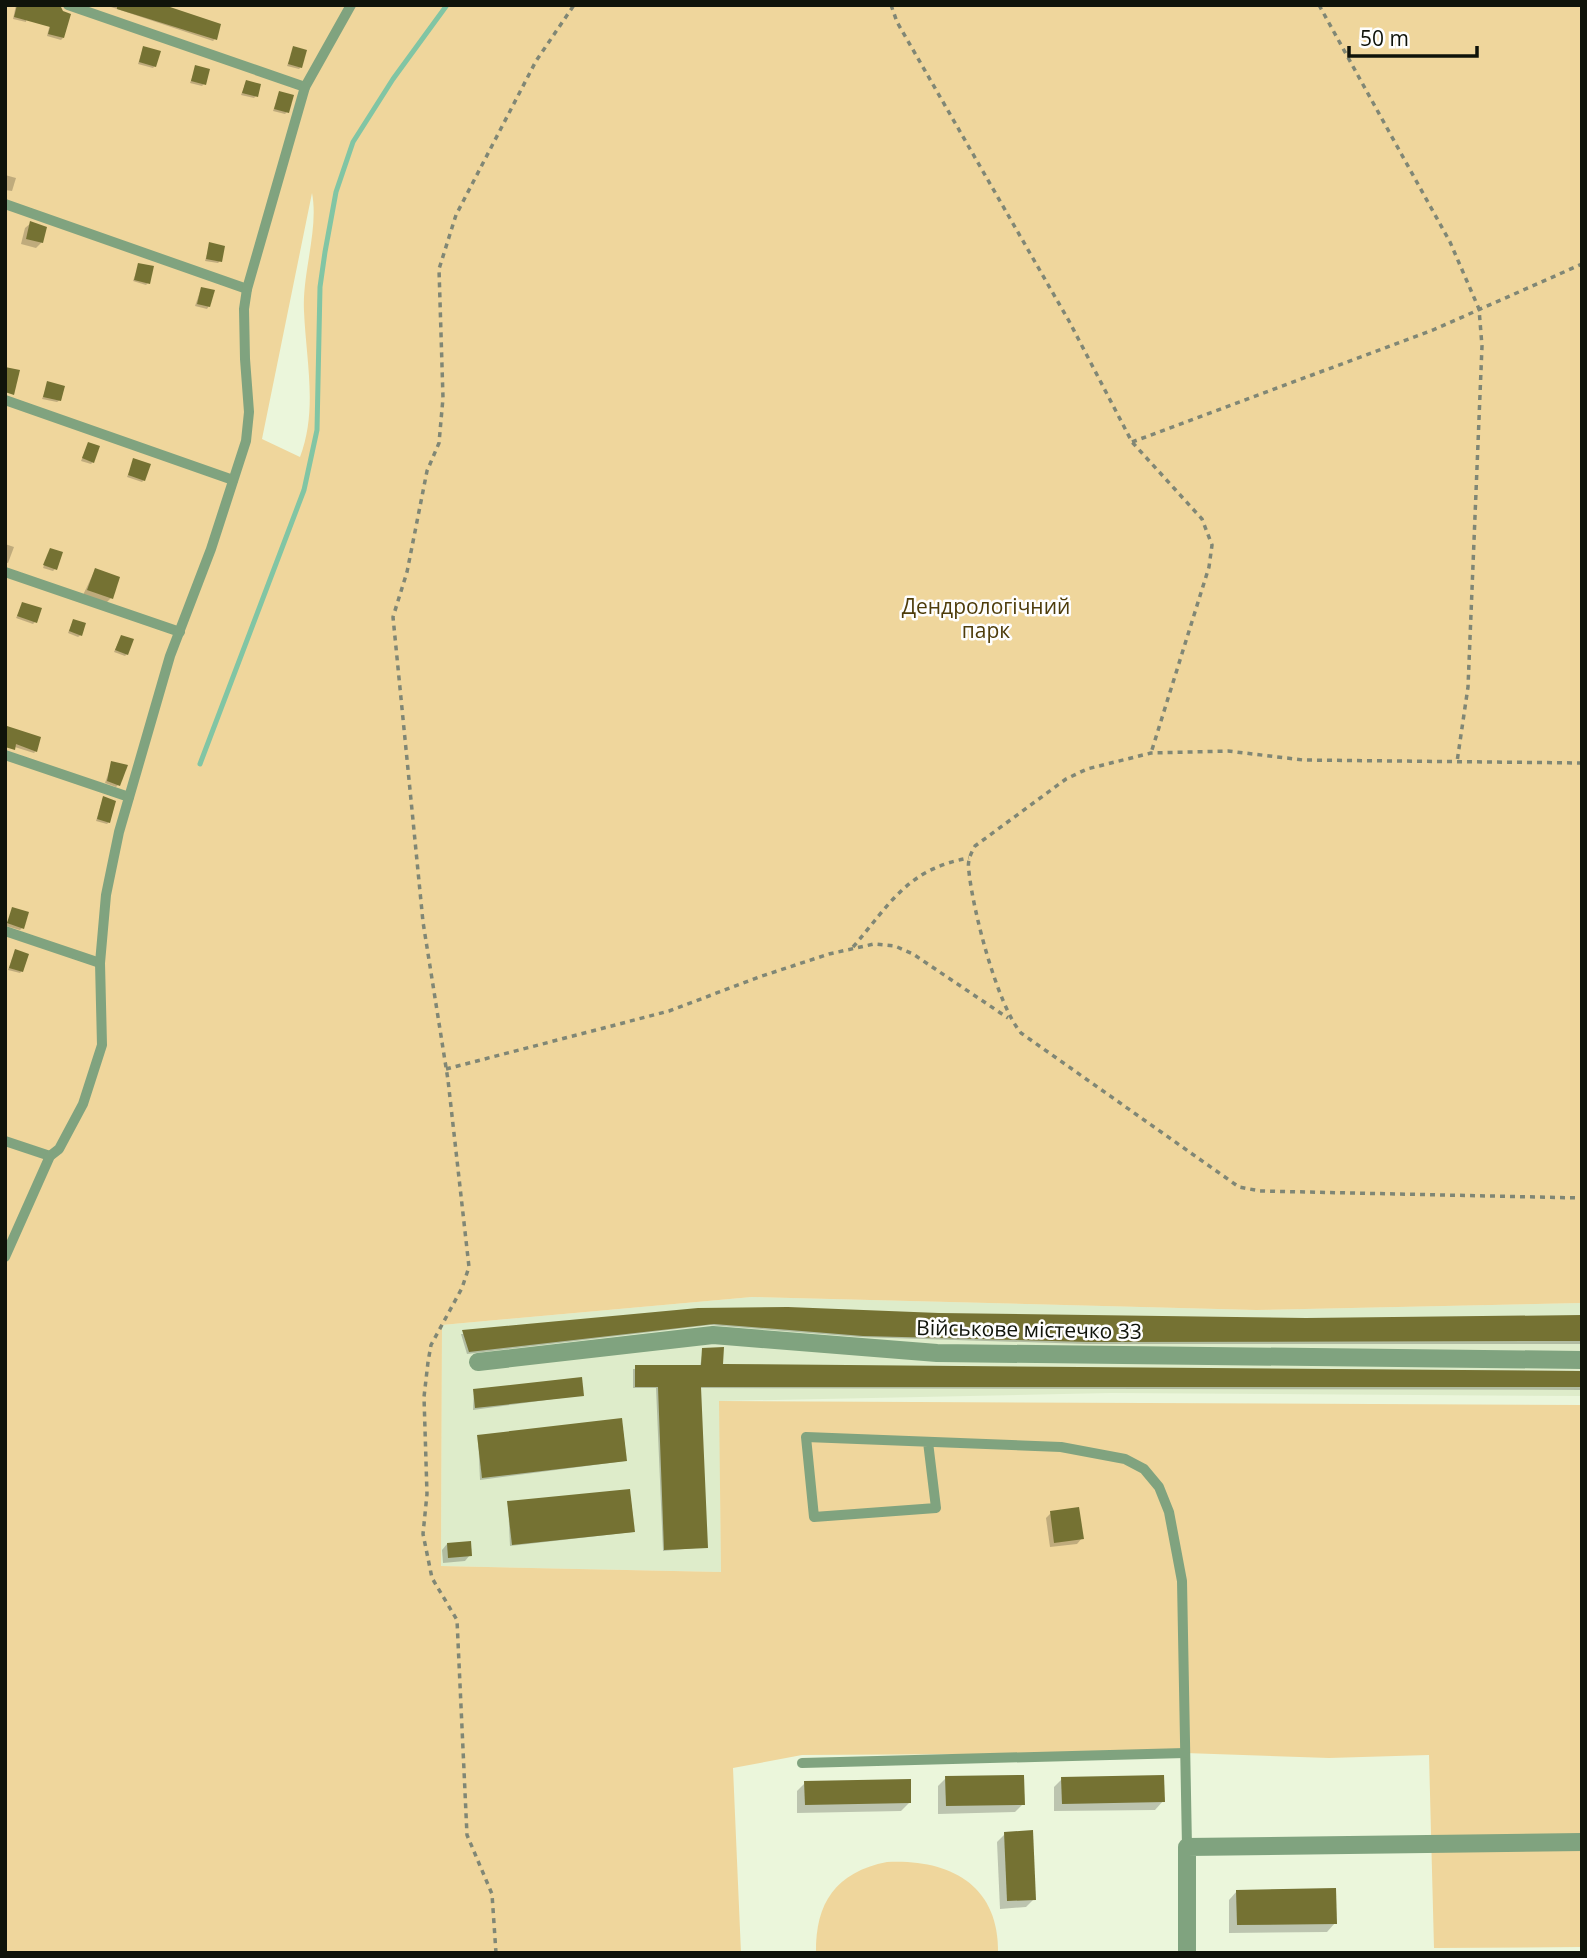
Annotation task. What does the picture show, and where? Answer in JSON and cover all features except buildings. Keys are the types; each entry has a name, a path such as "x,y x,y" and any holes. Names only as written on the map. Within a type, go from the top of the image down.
{"street":[{"name":"Військове містечко 33","path":"478,1362 713,1335 937,1353 1582,1360"},
{"path":"1187,1953 1187,1847 1582,1842"}],"lane":[{"path":"68,5 305,87"},
{"path":"5,1257 50,1156 59,1149 83,1104 102,1045 100,963 106,895 129,797 170,656 246,441 249,412 244,346 247,289 305,87 351,5"},
{"path":"5,204 247,289"},
{"path":"5,400 233,480"},
{"path":"5,572 180,632"},
{"path":"5,755 129,797"},
{"path":"5,931 100,963"},
{"path":"5,1141 50,1156"},
{"path":"928,1442 936,1508 814,1517 806,1437 1061,1447 1125,1459 1144,1469 1159,1488 1174,1528 1182,1581 1187,1847"},
{"path":"802,1763 1185,1753"}],"path":[{"path":"496,1953 492,1894 467,1835 457,1620 432,1578 423,1534 427,1494 424,1397 428,1362 431,1345 462,1288 468,1267 446,1069 422,922 393,617 407,572 427,471 439,443 443,398 439,269 456,215 536,61 574,5"},
{"path":"891,5 897,22 1069,321 1132,442 1202,519 1212,545 1209,568 1151,753"},
{"path":"1319,5 1450,242 1479,309 1482,346 1468,687 1457,762"},
{"path":"1132,442 1479,309 1582,264"},
{"path":"1010,1019 986,947 968,871 969,858 975,846 1066,779 1087,769 1151,753 1228,751 1303,760 1582,764"},
{"path":"851,949 910,880 942,863 969,858"},
{"path":"446,1069 669,1011 759,977 851,949 874,944 895,946 913,954 1010,1019 1021,1033 1239,1187 1260,1191 1582,1198"}],"shaded area":[{"path":"752,1297 1256,1310 1582,1303 1582,1396 1111,1393 720,1401 721,1572 441,1566 442,1325"}],"green space":[{"name":"Дендрологічний парк","path":"5,5 1582,5 1582,1303 1256,1310 752,1297 442,1325 441,1566 721,1572 719,1401 1582,1405 1582,1947 1434,1948 1429,1755 1329,1758 1185,1753 802,1755 733,1768 741,1953 5,1953","holes":["312,193 314,207 304,296 310,403 300,457 262,439"]},
{"path":"887,1862 931,1865 950,1871 966,1881 980,1893 990,1909 996,1929 998,1953 816,1953 820,1919 832,1892 854,1873"}],"waterway":[{"path":"200,764 304,490 317,430 320,287 336,192 353,142 393,79 447,5"}]}
